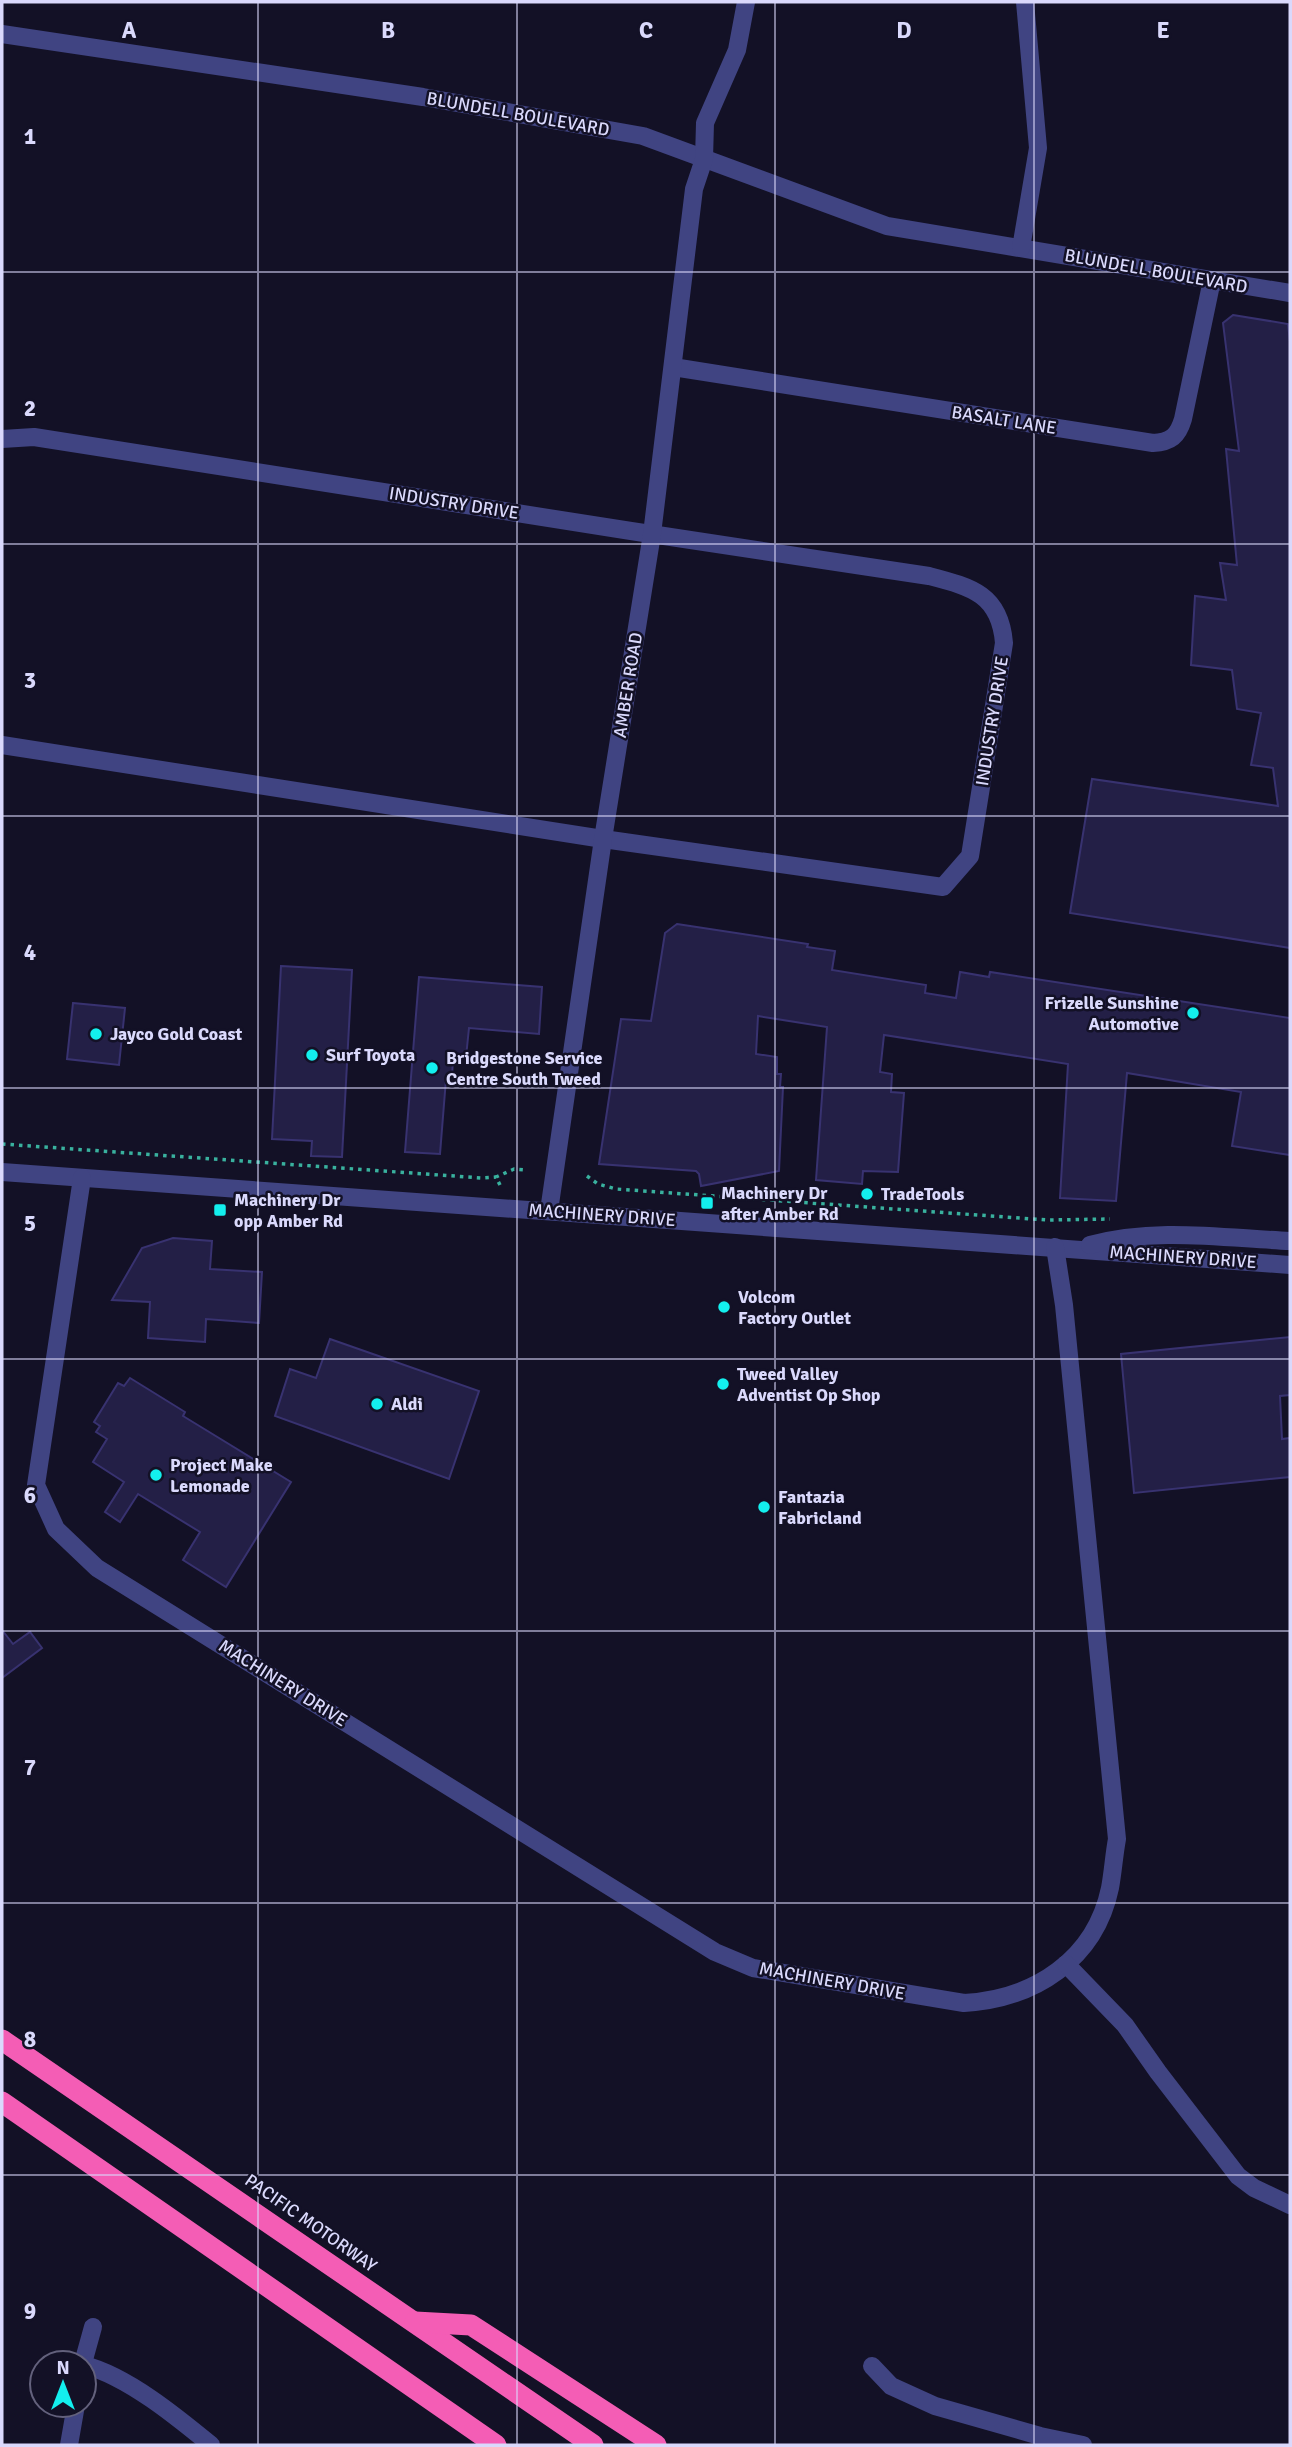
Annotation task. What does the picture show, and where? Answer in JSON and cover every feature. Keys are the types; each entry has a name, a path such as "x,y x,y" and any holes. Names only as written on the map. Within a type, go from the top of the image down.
{"highway":[{"name":"PACIFIC MOTORWAY","path":"2,2040 593,2445"},
{"path":"2,2102 496,2445"},
{"path":"413,2322 471,2325 656,2445"},
{"path":"465,2424 474,2445"}],"street":[{"name":"AMBER ROAD","path":"549,1211 603,839 652,534 694,189 704,159 705,123 737,50 746,2"},
{"path":"1021,248 1038,148 1025,2"},
{"name":"BLUNDELL BOULEVARD","path":"2,34 423,97 643,136 887,226 1290,293"},
{"name":"BASALT LANE","path":"673,367 1163,443 1176,435 1183,419 1212,280"},
{"name":"INDUSTRY DRIVE","path":"2,439 34,437 929,576 966,586 985,599 999,613 1004,643 970,856 943,887 603,839 2,745"},
{"path":"2,1172 82,1178"},
{"name":"MACHINERY DRIVE","path":"1055,1247 1064,1305 1117,1839 1110,1889 1100,1918 1079,1952 1041,1983 986,2001 964,2003 753,1968 715,1952 97,1568 56,1529 36,1485 82,1178 1055,1247 1290,1265"},
{"name":"MACHINERY DRIVE","path":"1076,1249 1122,1237 1151,1234 1290,1241"},
{"path":"1066,1964 1125,2025 1238,2176 1254,2188 1290,2205"},
{"path":"87,2349 93,2327"},
{"path":"872,2366 891,2386 935,2406 1040,2436 1083,2445"},
{"path":"98,2368 177,2417 211,2445"},
{"path":"69,2445 74,2419"}],"path":[{"path":"2,1144 482,1178 496,1177 514,1169 526,1170"},
{"path":"587,1176 598,1184 616,1189 1047,1220 1118,1219"},
{"path":"496,1177 500,1185"}],"building":[{"path":"1233,315 1288,324 1290,342 1290,948 1070,913 1092,779 1278,806 1273,768 1251,765 1261,713 1237,709 1232,670 1191,665 1195,596 1226,600 1220,563 1237,565 1226,449 1239,451 1223,323"},
{"path":"677,924 808,944 807,947 835,951 832,970 926,985 925,993 956,998 960,972 989,977 990,972 1290,1018 1290,1155 1232,1146 1241,1092 1127,1073 1116,1201 1060,1198 1068,1064 884,1035 880,1072 892,1074 891,1092 904,1093 898,1172 863,1171 862,1184 816,1180 827,1027 758,1016 756,1054 777,1057 777,1074 781,1074 780,1087 783,1087 779,1171 701,1186 696,1171 599,1164 621,1019 651,1021 665,933"},
{"name":"Surf Toyota","path":"281,966 352,970 342,1157 311,1156 312,1141 272,1139"},
{"name":"Bridgestone Service Centre South Tweed","path":"419,977 542,987 539,1034 469,1028 466,1057 453,1056 452,1079 446,1079 440,1154 405,1152"},
{"name":"Jayco Gold Coast","path":"73,1003 125,1008 119,1065 67,1059"},
{"path":"173,1238 212,1241 210,1269 262,1272 259,1323 206,1319 205,1342 148,1338 150,1302 112,1300 142,1248"},
{"path":"1290,1337 1290,1395 1280,1396 1282,1439 1290,1438 1290,1477 1134,1493 1121,1354"},
{"name":"Aldi","path":"330,1339 479,1391 449,1479 275,1416 290,1369 316,1378"},
{"path":"130,1378 185,1412 183,1416 291,1482 226,1587 183,1560 200,1532 138,1494 120,1522 105,1512 124,1482 93,1462 107,1439 96,1432 100,1426 94,1422 118,1383 124,1386"},
{"path":"2,1630 13,1644 30,1632 42,1648 2,1678"}],"place":[{"name":"Frizelle Sunshine Automotive","path":"1193,1013"},
{"name":"Jayco Gold Coast","path":"96,1034"},
{"name":"Surf Toyota","path":"312,1055"},
{"name":"Bridgestone Service Centre South Tweed","path":"432,1068"},
{"name":"TradeTools","path":"867,1194"},
{"name":"Machinery Dr after Amber Rd","path":"707,1203"},
{"name":"Machinery Dr opp Amber Rd","path":"220,1210"},
{"name":"Volcom Factory Outlet","path":"724,1307"},
{"name":"Tweed Valley Adventist Op Shop","path":"723,1384"},
{"name":"Aldi","path":"377,1404"},
{"name":"Project Make Lemonade","path":"156,1475"},
{"name":"Fantazia Fabricland","path":"764,1507"}]}
